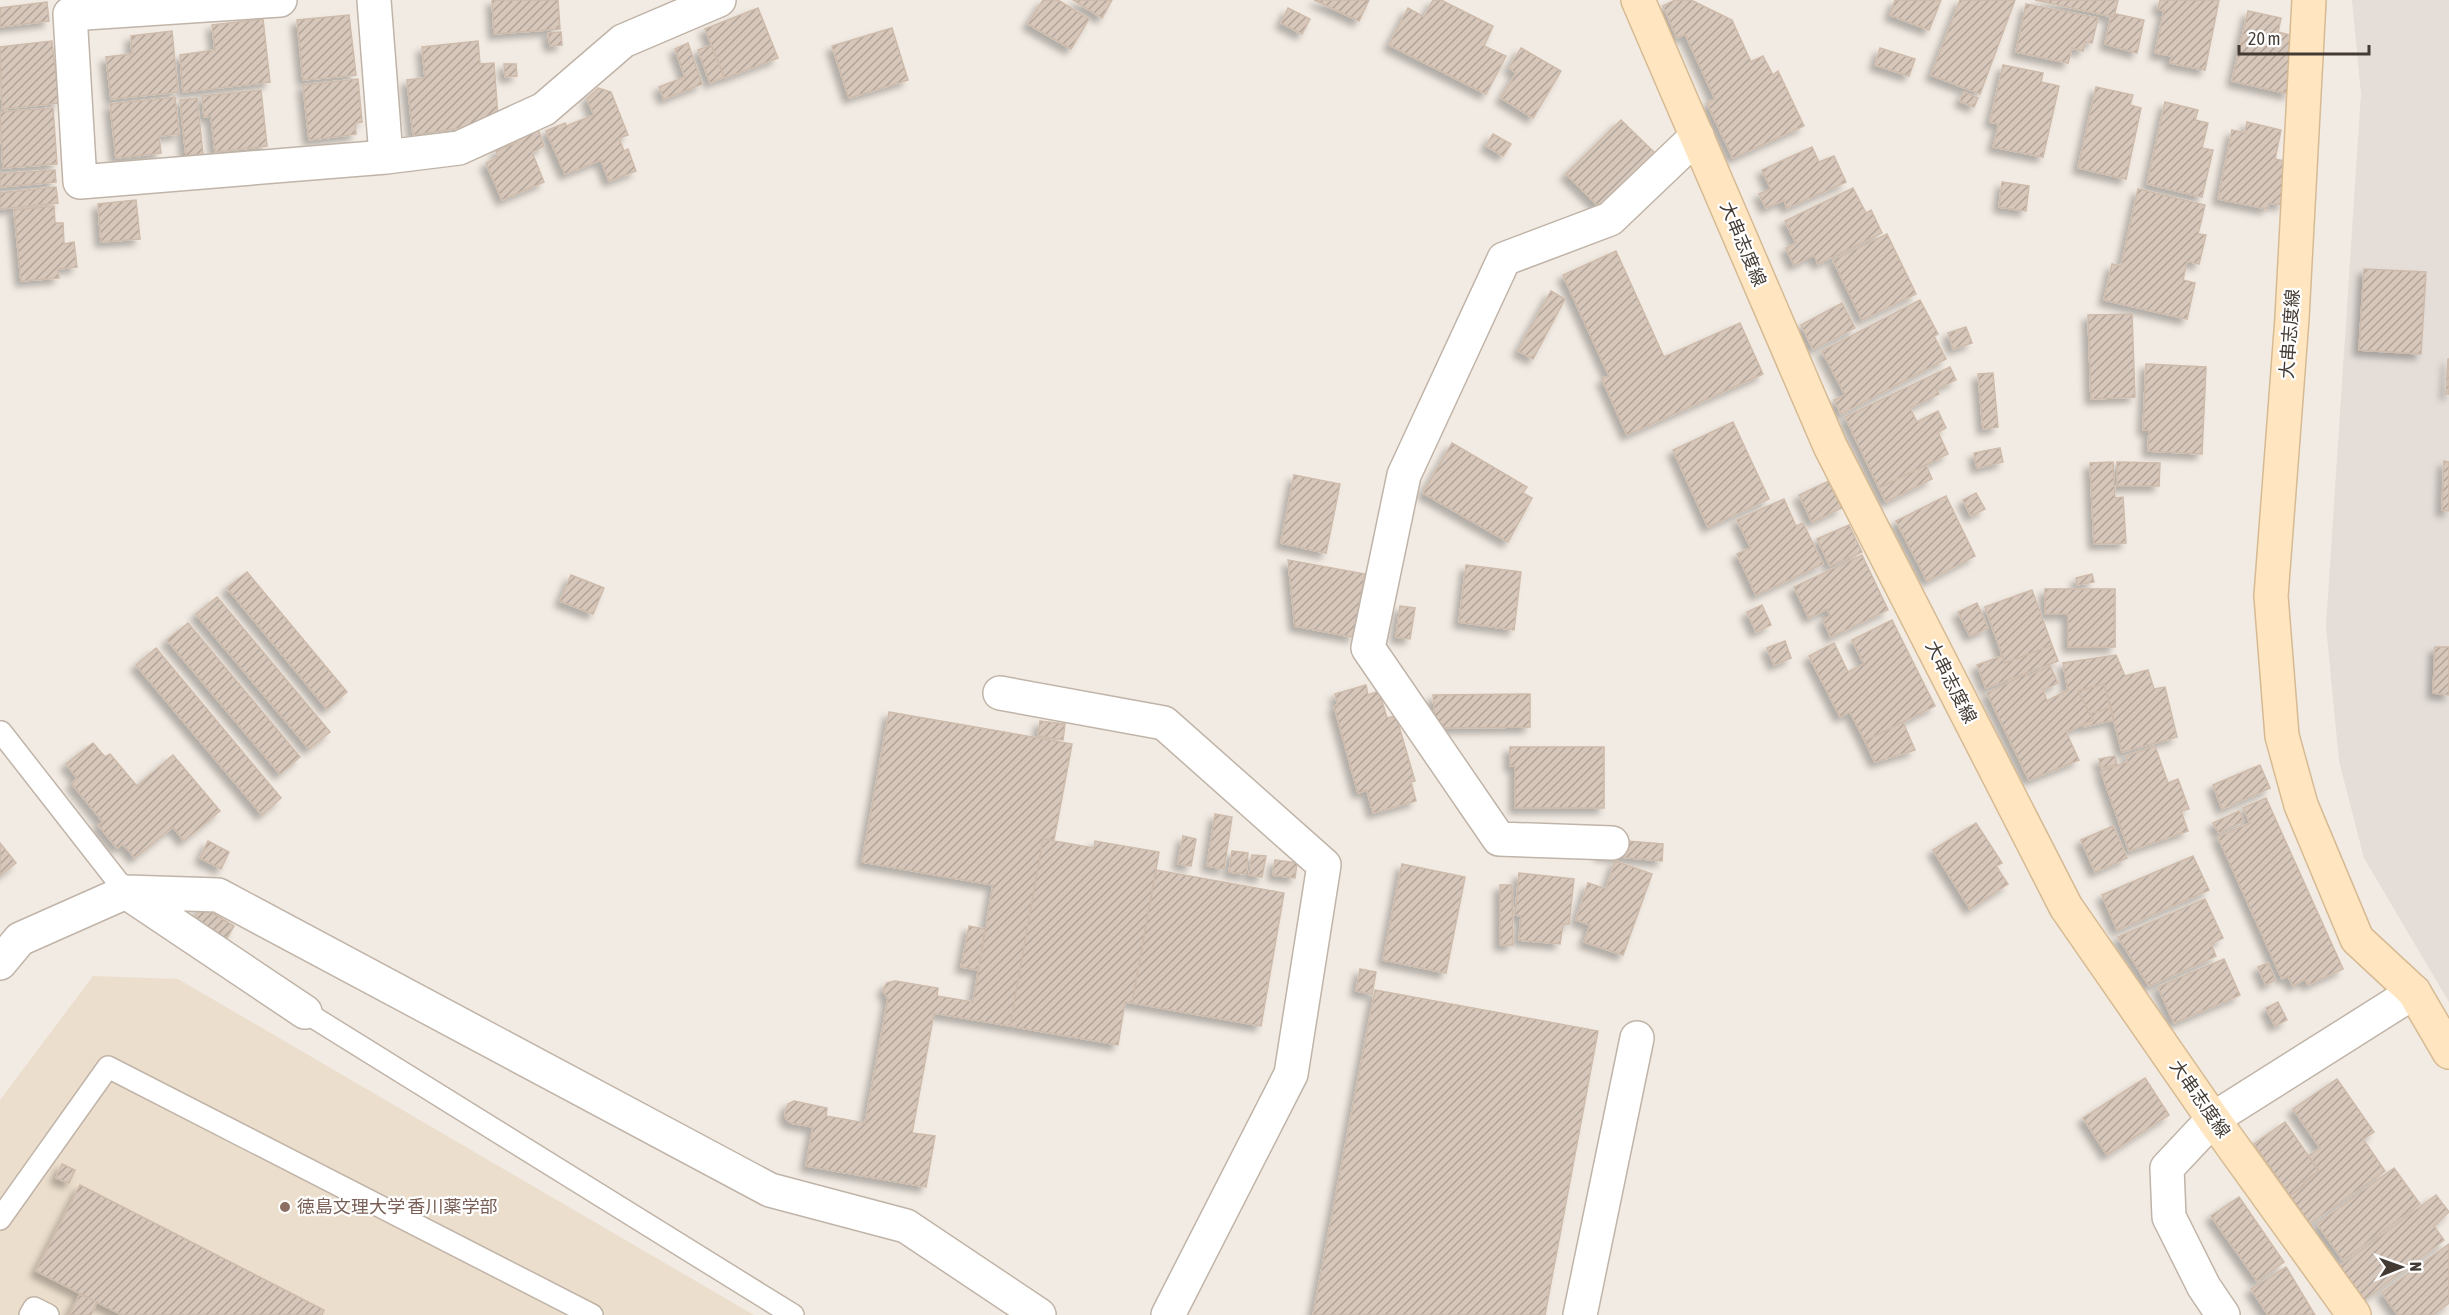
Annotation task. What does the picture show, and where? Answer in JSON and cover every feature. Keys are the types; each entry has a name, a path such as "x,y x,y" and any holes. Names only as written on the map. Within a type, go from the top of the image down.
{"main road":[{"name":"大串志度線","path":"1638,0 1830,446 2067,907 2354,1315"},
{"name":"大串志度線","path":"2309,0 2292,318 2271,596 2282,736 2301,805 2356,939 2414,992 2449,1052"}],"street":[{"path":"280,0 70,14 80,182 386,157 459,148 544,108 623,41 719,0"},
{"path":"374,0 386,157"},
{"path":"1612,843 1498,839 1368,648 1404,475 1504,259 1610,219 1696,136"},
{"path":"1000,693 1164,723 1324,865 1291,1074 1168,1315"},
{"path":"0,963 20,939 126,892 218,895 770,1190 906,1226 1039,1315"},
{"path":"126,892 305,1012"},
{"path":"2223,1315 2204,1287 2169,1216 2167,1168 2214,1119 2414,992"},
{"path":"1580,1315 1637,1038"}],"lane":[{"path":"1,732 126,892"},
{"path":"305,1012 793,1315"},
{"path":"0,1219 108,1067 592,1315"},
{"path":"30,1315 34,1308 48,1315"}],"shaded area":[{"path":"2352,0 2449,0 2449,1002 2364,858 2339,761 2326,626 2361,94"},
{"name":"徳島文理大学 香川薬学部","path":"93,976 178,979 754,1315 0,1315 0,1100"}],"building":[{"path":"492,0 558,0 560,29 494,34"},
{"path":"1043,0 1058,0 1089,19 1071,49 1028,24"},
{"path":"1073,0 1112,0 1102,18"},
{"path":"1314,0 1369,0 1359,21"},
{"path":"1433,0 1441,0 1493,26 1484,46 1506,56 1486,94 1389,45 1408,8 1424,17"},
{"path":"1675,0 1691,0 1732,20 1751,62 1763,56 1773,75 1778,71 1804,126 1733,158 1707,103 1715,99 1685,34 1677,38 1663,6"},
{"path":"1895,0 1941,0 1929,30 1890,15"},
{"path":"1960,0 2015,0 1980,94 1931,75"},
{"path":"2035,0 2118,0 2114,17"},
{"path":"2160,0 2219,0 2205,70 2170,63 2172,56 2155,53 2164,10 2158,9"},
{"path":"47,2 49,21 0,27 0,8"},
{"path":"2026,4 2098,18 2092,43 2085,42 2083,51 2072,48 2068,63 2016,52"},
{"path":"758,8 778,58 725,78 705,29"},
{"path":"1288,8 1310,19 1302,34 1281,23"},
{"path":"2248,11 2281,18 2278,32 2294,36 2289,94 2232,81"},
{"path":"2116,14 2144,20 2137,53 2105,44 2111,16 2114,17"},
{"path":"349,15 356,75 303,80 297,20"},
{"path":"263,19 270,82 183,92 180,55 215,50 212,25"},
{"path":"892,28 908,80 849,98 832,46"},
{"path":"172,31 178,92 111,99 106,57 132,54 131,36"},
{"path":"561,32 562,45 550,46 548,33"},
{"path":"52,41 59,103 2,109 0,47"},
{"path":"478,41 480,64 494,63 498,117 474,126 413,135 407,80 425,78 422,47"},
{"path":"688,43 702,84 664,99 659,87 685,77 675,49"},
{"path":"711,45 724,77 710,83 698,50"},
{"path":"1521,48 1561,71 1533,118 1501,98 1516,73 1509,68"},
{"path":"1880,48 1915,59 1909,76 1875,65"},
{"path":"504,64 516,64 517,76 505,77"},
{"path":"2003,65 2043,73 2041,82 2059,86 2043,157 1993,147 1999,124 1990,122"},
{"path":"358,79 362,122 355,123 356,134 309,140 303,85"},
{"path":"2096,87 2133,95 2130,105 2141,108 2126,179 2078,168"},
{"path":"598,88 611,92 628,135 619,138 624,151 628,149 636,171 609,181 601,160 565,174 546,131 594,115 587,99"},
{"path":"261,90 267,146 215,152 211,116 204,117 202,96"},
{"path":"1964,92 1978,98 1974,107 1960,101"},
{"path":"175,97 179,134 159,136 161,153 116,158 110,104"},
{"path":"197,98 203,154 186,156 180,100"},
{"path":"2165,102 2198,110 2195,120 2208,123 2202,148 2213,150 2202,197 2147,184"},
{"path":"53,108 57,164 3,168 0,112"},
{"path":"1621,120 1655,153 1600,208 1566,174"},
{"path":"2247,122 2281,130 2275,159 2285,161 2283,167 2290,168 2282,205 2269,203 2267,209 2218,199 2232,130 2245,133"},
{"path":"538,129 544,146 532,152 544,182 502,200 486,163 498,157 496,151 517,142 516,138"},
{"path":"1493,134 1511,144 1503,156 1486,146"},
{"path":"1812,147 1819,162 1834,156 1846,182 1787,208 1784,200 1766,208 1759,194 1771,189 1762,170"},
{"path":"55,170 56,182 0,187 0,174"},
{"path":"2002,182 2029,186 2026,211 1999,207"},
{"path":"56,187 58,203 0,209 0,193"},
{"path":"1853,188 1866,213 1871,210 1882,233 1818,264 1814,255 1794,265 1786,248 1796,243 1785,221"},
{"path":"2138,189 2205,205 2198,234 2206,235 2199,264 2187,261 2183,280 2195,283 2187,319 2104,300 2112,264 2121,266"},
{"path":"136,200 140,239 101,242 98,204"},
{"path":"54,206 55,223 63,223 64,244 74,242 77,267 58,269 59,278 21,281 14,210"},
{"path":"1887,234 1916,294 1862,320 1833,260"},
{"path":"1616,251 1664,357 1740,323 1763,374 1627,435 1602,379 1609,376 1563,275"},
{"path":"2364,269 2426,272 2421,354 2359,350"},
{"path":"1551,291 1565,299 1533,359 1518,351"},
{"path":"1920,300 1938,334 1934,336 1946,359 1841,414 1834,400 1845,395 1822,351"},
{"path":"1842,303 1855,328 1813,349 1801,325"},
{"path":"2132,314 2135,397 2091,399 2088,315"},
{"path":"1966,327 1972,343 1953,349 1948,333"},
{"path":"2448,359 2449,394 2446,394"},
{"path":"2146,364 2206,367 2202,454 2148,451 2149,430 2143,430"},
{"path":"1950,367 1956,380 1936,389 1939,394 1910,408 1917,422 1938,411 1946,428 1938,432 1948,454 1879,488 1845,417"},
{"path":"1993,373 1998,427 1983,429 1978,374"},
{"path":"1733,422 1769,499 1708,527 1673,450"},
{"path":"1452,443 1527,487 1523,493 1532,498 1508,542 1423,493"},
{"path":"2000,448 2003,462 1977,468 1974,453"},
{"path":"2444,461 2449,462 2449,511 2442,510"},
{"path":"2113,462 2115,498 2123,497 2126,543 2094,544 2090,463"},
{"path":"2117,462 2160,463 2159,486 2117,486"},
{"path":"1926,465 1932,479 1886,502 1879,488"},
{"path":"1294,475 1340,484 1326,553 1281,543"},
{"path":"1829,481 1842,508 1812,522 1799,495"},
{"path":"1976,493 1985,509 1971,516 1963,500"},
{"path":"1946,496 1975,556 1927,581 1896,521"},
{"path":"1784,499 1796,526 1803,523 1823,564 1756,595 1737,554 1751,548 1737,520"},
{"path":"1849,525 1862,552 1830,566 1817,539"},
{"path":"1862,555 1888,610 1831,637 1823,620 1830,616 1827,609 1809,618 1794,587"},
{"path":"1288,560 1365,574 1353,637 1295,626"},
{"path":"1466,565 1521,572 1514,630 1459,622"},
{"path":"247,572 347,692 327,709 227,588"},
{"path":"2092,574 2094,582 2077,585 2076,578"},
{"path":"571,575 604,588 593,614 560,601"},
{"path":"2045,589 2115,589 2115,647 2068,647 2068,614 2045,614"},
{"path":"2032,590 2052,645 2005,663 1985,607"},
{"path":"217,597 330,732 309,749 196,614"},
{"path":"1977,603 1988,628 1970,636 1958,612"},
{"path":"1762,605 1771,625 1756,632 1747,612"},
{"path":"1400,606 1415,608 1410,639 1396,637"},
{"path":"1892,620 1935,706 1865,741 1850,712 1840,717 1809,656 1834,643 1848,672 1864,664 1852,640"},
{"path":"188,623 300,757 280,774 167,640"},
{"path":"1785,641 1791,658 1774,665 1767,648"},
{"path":"2052,645 2058,661 1986,688 1977,665 2002,656 2005,663"},
{"path":"2435,647 2449,647 2449,695 2433,693"},
{"path":"156,648 281,798 262,815 136,665"},
{"path":"2116,655 2125,676 2148,670 2154,689 2165,687 2177,737 2122,752 2104,684 2078,691 2093,720 2066,732 2079,760 2029,780 1987,693 2028,673 2029,676 2050,666 2058,683 2043,690 2047,701 2068,690 2063,663"},
{"path":"2104,684 2111,707 2090,714 2078,691"},
{"path":"1366,685 1368,695 1379,691 1387,718 1396,716 1415,781 1411,782 1416,801 1373,813 1367,790 1358,793 1334,706 1338,705 1335,694"},
{"path":"1530,694 1530,727 1442,728 1435,719 1433,695"},
{"path":"2111,707 2114,720 2084,727 2082,725 2093,720 2090,714"},
{"path":"889,712 1072,744 1054,840 1043,839 1010,1026 934,1013 912,1133 935,1136 926,1187 806,1166 813,1127 791,1123 786,1119 785,1112 788,1104 794,1101 827,1108 826,1116 865,1123 888,999 883,990 887,983 895,981 938,988 937,996 973,1002 993,885 862,862"},
{"path":"1040,721 1065,724 1063,740 1038,736"},
{"path":"1903,722 1915,750 1875,762 1865,741"},
{"path":"93,743 105,757 110,754 137,786 173,755 220,811 184,841 173,827 135,858 123,844 117,848 98,825 103,822 72,784 77,778 66,764"},
{"path":"2155,746 2168,783 2178,779 2189,809 2181,811 2188,831 2129,851 2101,771 2128,762 2126,756"},
{"path":"1510,747 1604,747 1604,808 1515,808 1515,766 1510,766"},
{"path":"2115,756 2117,765 2101,768 2099,759"},
{"path":"2260,765 2270,788 2222,809 2213,785"},
{"path":"2266,798 2343,969 2308,985 2305,979 2293,986 2288,976 2282,979 2218,837 2250,823 2243,808"},
{"path":"2239,811 2244,821 2219,833 2213,823"},
{"path":"1215,814 1232,817 1224,869 1207,866"},
{"path":"1976,823 2002,863 1996,866 2008,884 1970,909 1933,850"},
{"path":"2113,826 2127,858 2095,872 2081,840"},
{"path":"1183,836 1196,839 1191,866 1178,864"},
{"path":"1043,839 1094,848 1095,841 1159,852 1132,1003 1125,1002 1118,1045 1010,1026"},
{"path":"1602,839 1663,844 1662,861 1600,855"},
{"path":"208,841 229,852 221,869 200,858"},
{"path":"0,843 16,863 0,876"},
{"path":"1232,851 1248,853 1246,874 1229,872"},
{"path":"1252,855 1266,856 1262,877 1249,875"},
{"path":"2193,856 2209,890 2117,930 2102,895"},
{"path":"1275,860 1297,863 1295,878 1273,875"},
{"path":"1615,861 1652,874 1623,955 1584,942 1590,925 1576,920 1588,883 1606,889"},
{"path":"1402,864 1465,877 1446,973 1383,960"},
{"path":"1156,870 1284,893 1261,1026 1132,1003"},
{"path":"1519,873 1574,879 1569,924 1563,924 1560,944 1519,940 1521,916 1515,915"},
{"path":"1500,885 1512,885 1513,945 1500,945"},
{"path":"2205,899 2223,938 2211,944 2216,956 2149,986 2118,937"},
{"path":"201,906 234,926 221,948 188,928"},
{"path":"969,926 985,929 978,970 961,967"},
{"path":"2224,959 2240,995 2174,1023 2158,987"},
{"path":"2268,963 2275,980 2266,985 2258,967"},
{"path":"1360,969 1376,972 1372,994 1356,991"},
{"path":"1375,990 1598,1031 1545,1315 1313,1315"},
{"path":"2278,1002 2287,1020 2275,1026 2266,1008"},
{"path":"2145,1078 2169,1115 2107,1155 2083,1118"},
{"path":"2337,1079 2374,1132 2363,1139 2385,1171 2309,1224 2290,1196 2319,1171 2308,1156 2320,1148 2293,1109"},
{"path":"2285,1122 2319,1171 2303,1182 2305,1185 2290,1196 2254,1144"},
{"path":"62,1164 75,1170 69,1183 56,1178"},
{"path":"2394,1168 2420,1204 2343,1260 2317,1224"},
{"path":"80,1185 324,1310 322,1315 122,1315 36,1271"},
{"path":"2436,1195 2449,1212 2434,1226 2444,1240 2364,1300 2339,1267"},
{"path":"2239,1197 2284,1262 2257,1281 2211,1216"},
{"path":"2449,1244 2449,1303 2433,1315 2398,1315 2382,1293"},
{"path":"2286,1267 2315,1315 2268,1315 2251,1289"},
{"path":"80,1294 97,1302 91,1315 69,1315"}],"place":[{"name":"徳島文理大学 香川薬学部","path":"285,1207"}]}
